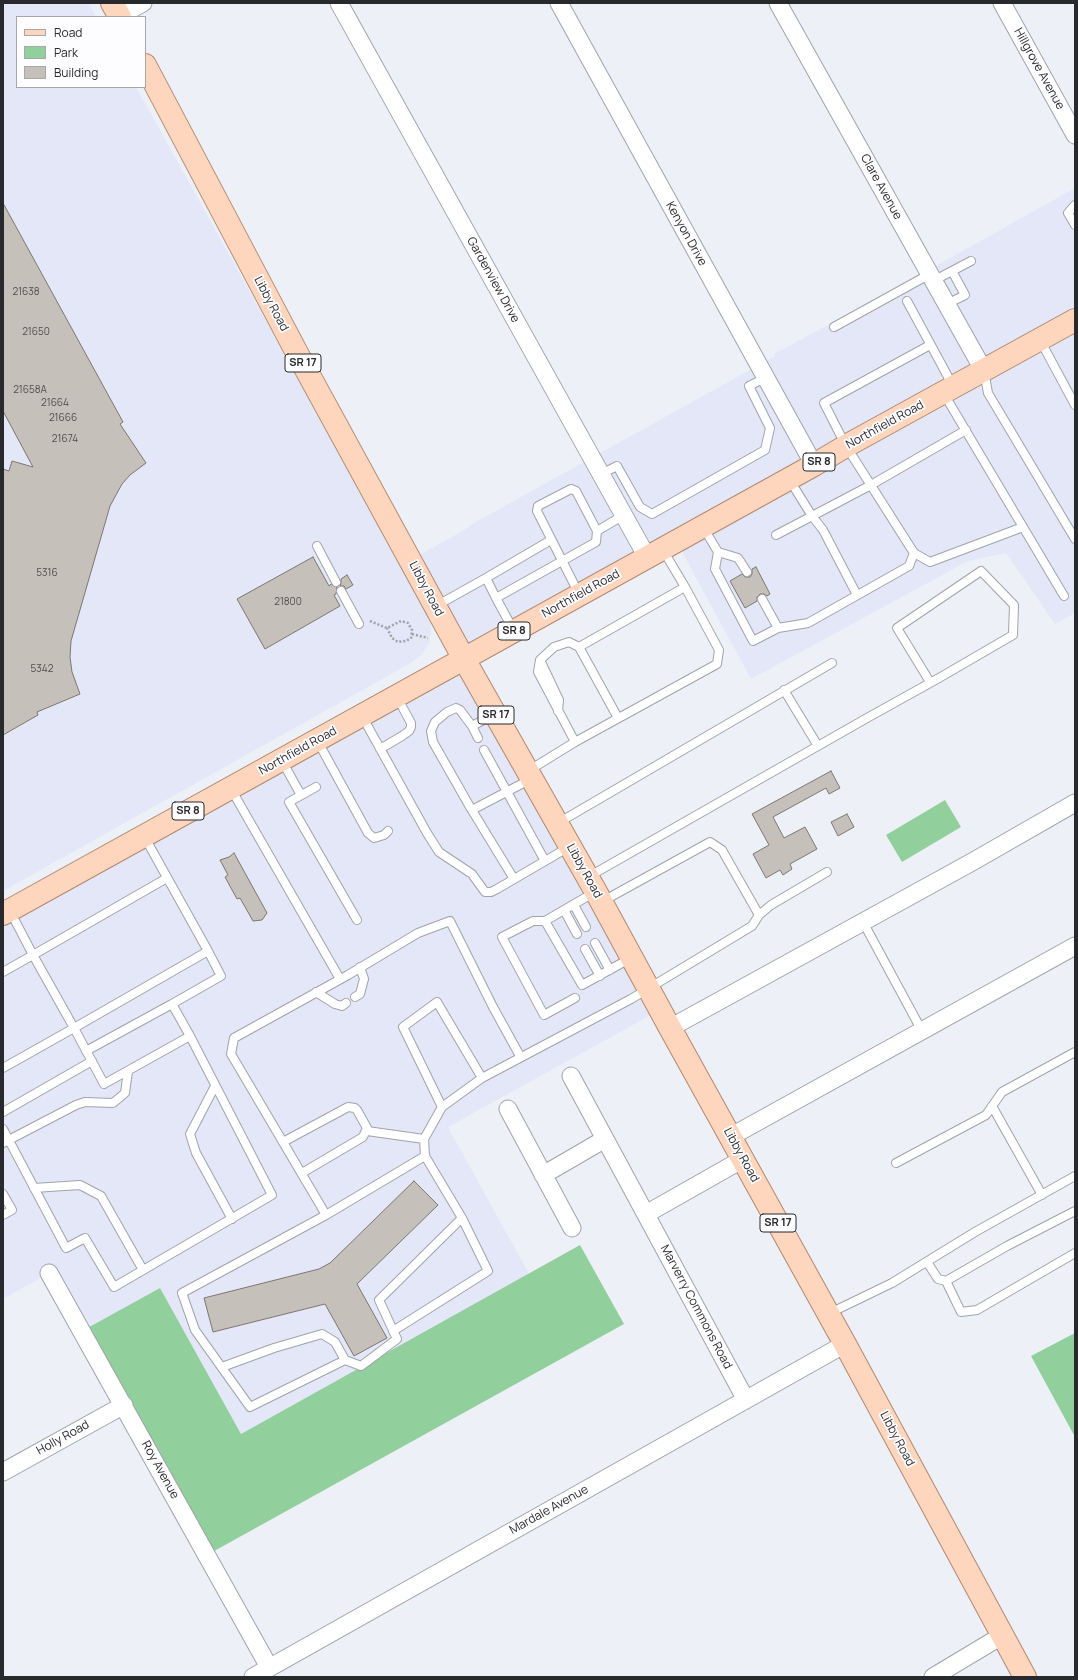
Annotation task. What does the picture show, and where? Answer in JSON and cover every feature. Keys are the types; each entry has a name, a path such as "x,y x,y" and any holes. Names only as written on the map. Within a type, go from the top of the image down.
{"main road":[{"name":"Libby Road","path":"146,67 435,607 595,890 829,1314 1026,1677"},
{"name":"Northfield Road","path":"6,912 1075,320"}],"street":[{"path":"117,12 143,3"},
{"name":"Gardenview Drive","path":"339,3 624,515 655,553"},
{"name":"Kenyon Drive","path":"559,3 814,465"},
{"name":"Clare Avenue","path":"778,3 984,371"},
{"name":"Hillgrove Avenue","path":"1002,3 1075,135"},
{"path":"670,1028 972,862 1075,802"},
{"path":"730,1137 1075,946"},
{"name":"Marverry Commons Road","path":"572,1076 746,1400"},
{"path":"508,1109 572,1228"},
{"path":"543,1174 605,1139"},
{"path":"646,1214 743,1159"},
{"name":"Roy Avenue","path":"49,1273 269,1667"},
{"name":"Mardale Avenue","path":"252,1677 845,1344"},
{"name":"Holly Road","path":"3,1472 124,1405"},
{"path":"933,1677 1003,1636"}],"lane":[{"path":"1075,205 1068,213 1075,225"},
{"path":"834,327 932,277 952,271 971,261"},
{"path":"947,304 965,294 952,271"},
{"path":"907,301 930,346 966,430 1064,596"},
{"path":"1040,340 1075,404"},
{"path":"930,346 824,403 846,446 914,553 930,562 1023,527"},
{"path":"984,371 988,393 1075,539"},
{"path":"601,474 617,466 640,507 652,514 765,450 770,428 749,386 765,378"},
{"path":"776,535 871,485 966,430"},
{"path":"789,479 812,516 823,530 857,595"},
{"path":"496,598 562,562 596,542 597,531 576,491 571,489 538,506 536,511 562,562 580,595"},
{"path":"597,531 624,515"},
{"path":"702,527 718,552 738,558 747,572"},
{"path":"435,607 551,540"},
{"path":"317,546 336,582"},
{"path":"718,552 715,569 753,642 778,628 808,623 909,566 914,553"},
{"path":"472,810 506,792 575,742 717,664 719,650 685,587 655,553"},
{"path":"575,998 544,1015 502,937 533,920 545,921 574,905 818,746 1013,635 1014,605 981,571 897,628 930,682"},
{"path":"486,578 514,631"},
{"path":"579,647 685,587"},
{"path":"341,591 359,624"},
{"path":"762,599 778,628"},
{"path":"575,742 538,672 540,660 554,647 569,642 579,647 618,718"},
{"path":"557,824 832,663"},
{"path":"784,690 818,746"},
{"path":"380,749 406,734 411,726 411,723 396,696"},
{"path":"478,738 464,714 456,708 441,716 435,722 431,731 434,742 472,810 514,879"},
{"path":"472,726 495,713"},
{"path":"362,715 439,852 472,874 485,892 491,892 570,846"},
{"path":"317,740 368,833 374,838 384,835 388,831"},
{"path":"484,750 545,861"},
{"path":"281,760 301,795"},
{"path":"316,787 289,802 357,920"},
{"path":"230,788 340,979"},
{"path":"86,1051 221,976 144,836"},
{"path":"595,890 710,842 722,850 759,915"},
{"path":"393,1332 488,1271 462,1218 425,1156 424,1139 442,1107 482,1078 520,1056 631,998 752,926 759,915 770,905 827,872"},
{"path":"3,972 167,878"},
{"path":"574,905 586,928"},
{"path":"564,910 576,934"},
{"path":"6,912 33,955 104,1084 190,1036"},
{"path":"326,1215 231,1054 234,1038 360,968 418,933 450,921 520,1056"},
{"path":"545,921 582,985 632,958"},
{"path":"863,922 922,1031"},
{"path":"595,943 610,970"},
{"path":"585,949 600,976"},
{"path":"3,1068 208,951"},
{"path":"355,997 360,994 364,979 360,968"},
{"path":"316,992 335,1004 342,1006 346,1003"},
{"path":"442,1107 403,1027 437,1002 482,1078"},
{"path":"3,1130 6,1141 34,1188 66,1248 85,1238 114,1287 272,1196 172,1004"},
{"path":"896,1163 986,1115 1002,1092 1075,1052"},
{"path":"3,1112 92,1061"},
{"path":"6,1141 76,1105 85,1102 113,1103 125,1093 128,1071"},
{"path":"215,1086 190,1134 196,1153 232,1219"},
{"path":"992,1106 1042,1195"},
{"path":"283,1142 351,1107 357,1110 367,1128 367,1131 363,1137 302,1173"},
{"path":"367,1131 424,1139"},
{"path":"345,1360 250,1407 195,1330 182,1293 326,1215 425,1156"},
{"path":"829,1314 892,1283 1075,1176"},
{"path":"34,1188 80,1185 101,1196 143,1270"},
{"path":"3,1194 12,1210 3,1215"},
{"path":"927,1262 938,1279 946,1281 1007,1246 1075,1211"},
{"path":"222,1368 274,1348 322,1334 335,1342 345,1360 361,1366 397,1339 379,1300 462,1218"},
{"path":"946,1281 961,1312 977,1310 1075,1253"}],"path":[{"path":"368,620 387,628 392,638 398,642 406,641 411,638 412,630 408,623 401,621 387,628"},
{"path":"412,634 428,638"}],"shaded area":[{"path":"3,3 89,3 96,16 16,16 16,88 137,88 422,602 430,621 431,631 429,644 420,656 409,664 3,891"},
{"path":"1075,188 1075,613 1055,624 1006,553 968,561 751,679 676,541 464,659 660,1010 448,1127 529,1274 241,1434 160,1288 82,1331 49,1273 3,1299 3,914 463,659 410,560 775,356 774,354 886,294"}],"green space":[{"path":"945,800 961,827 902,862 886,835"},
{"path":"580,1245 624,1324 207,1555 82,1331 160,1288 241,1434"},
{"path":"1075,1333 1075,1437 1031,1356"}],"building":[{"path":"3,203 123,422 120,424 146,463 130,475 122,484 110,506 71,641 70,657 72,672 80,694 37,712 38,715 3,735 3,469 9,471 12,461 33,467 3,411"},
{"path":"313,557 329,586 331,584 337,587 336,594 334,595 340,606 265,649 237,599"},
{"path":"756,567 770,594 767,596 760,594 757,597 757,601 745,608 730,581 742,574 745,577 750,577 752,574 752,569"},
{"path":"347,575 353,585 346,589 344,586 340,586 341,579"},
{"path":"831,771 840,788 829,794 826,788 773,817 784,838 805,827 817,849 790,864 792,869 783,875 780,870 766,878 753,854 769,845 752,814"},
{"path":"847,814 854,827 838,836 831,822"},
{"path":"234,853 267,913 262,920 253,921 240,898 237,899 225,877 228,875 220,860 229,857"},
{"path":"414,1181 438,1205 357,1284 387,1338 354,1356 325,1304 213,1332 204,1298 319,1269 330,1263"}]}
